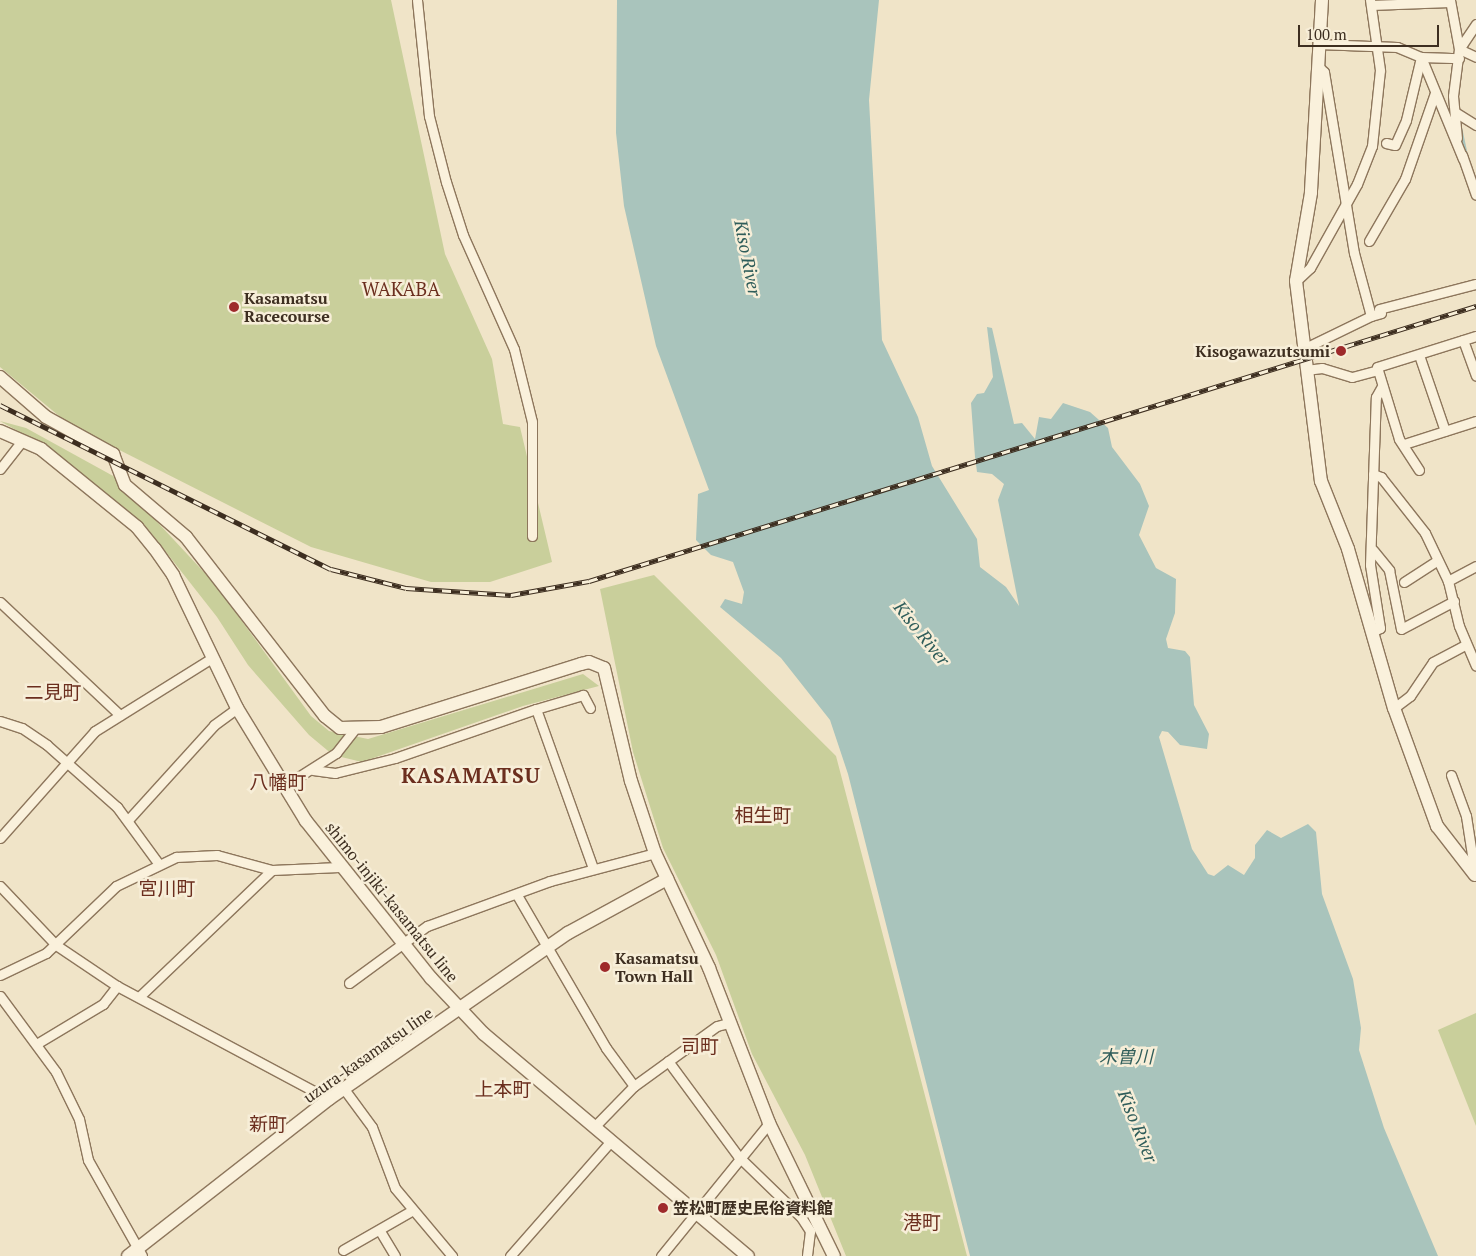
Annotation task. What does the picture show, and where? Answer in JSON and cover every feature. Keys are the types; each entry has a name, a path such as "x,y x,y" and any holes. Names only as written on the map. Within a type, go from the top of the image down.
{"street":[{"path":"417,0 429,116 446,182 463,236 514,349 532,422 532,536"},
{"path":"1322,0 1316,64 1311,193 1296,281 1321,481 1372,632 1394,708 1437,826 1476,875"},
{"path":"1296,281 1310,268 1346,202 1377,125 1378,47 1370,3 1450,1 1459,54 1455,112 1463,159"},
{"path":"1459,54 1476,24"},
{"path":"1318,44 1397,46 1421,57 1459,54 1476,57"},
{"path":"1421,57 1476,195"},
{"path":"1386,143 1395,146 1406,120 1421,57"},
{"path":"1316,64 1324,72 1346,202 1371,316"},
{"path":"1369,241 1405,179 1435,91"},
{"path":"1455,112 1476,125"},
{"path":"1303,349 1381,313 1380,309 1476,284"},
{"path":"1306,370 1322,368 1352,377 1378,370 1476,336"},
{"path":"1464,340 1476,376"},
{"path":"1419,355 1444,431"},
{"path":"1378,370 1382,386 1404,444 1419,470"},
{"path":"0,377 46,417 113,454 125,484 186,537 325,716 340,728 353,730 381,728 580,664 597,664 604,668 611,686 631,781 655,853 709,968 728,1023 769,1123 834,1256"},
{"path":"1372,632 1380,628 1370,565 1373,550 1376,396 1382,386"},
{"path":"1404,444 1476,421"},
{"name":"shimo-injiki-kasamatsu line","path":"0,431 41,449 137,527 173,574 237,708 284,786 339,867 462,1010 594,1127 697,1211 748,1256"},
{"path":"0,469 22,441"},
{"path":"1373,474 1381,477 1425,533 1448,581 1465,645 1476,666"},
{"path":"1373,550 1388,570 1401,629 1454,601"},
{"path":"1404,582 1438,560"},
{"path":"1448,581 1476,566"},
{"path":"0,602 120,715"},
{"path":"1394,708 1410,696 1433,662 1465,645"},
{"path":"0,838 68,764 95,731 212,658"},
{"path":"313,770 334,773 395,758 536,709 583,695 590,708"},
{"path":"128,820 214,725 237,708"},
{"path":"536,709 593,868"},
{"path":"0,721 22,728 68,764 128,820 158,863"},
{"path":"284,786 313,770 336,753 353,730"},
{"path":"1452,775 1466,816 1476,875"},
{"path":"349,983 427,926 593,868 655,853"},
{"path":"0,975 56,944 109,891 158,863 184,856 218,855 272,870 339,867"},
{"path":"140,996 272,870"},
{"name":"uzura-kasamatsu line","path":"136,1253 329,1099 462,1010 546,947 667,879"},
{"path":"0,886 56,944 116,986 140,996 329,1099"},
{"path":"517,895 546,947 634,1086"},
{"path":"38,1043 103,1004 116,986"},
{"path":"0,996 38,1043 79,1119 88,1160 136,1253"},
{"path":"594,1127 634,1086 668,1060 728,1023"},
{"path":"668,1060 738,1156 801,1218 810,1231 807,1256"},
{"path":"344,1089 372,1127 395,1188 411,1211 452,1256"},
{"path":"661,1256 738,1156 769,1123"},
{"path":"510,1256 611,1141"},
{"path":"344,1250 380,1231 411,1211"},
{"path":"380,1231 395,1256"}],"green space":[{"name":"Kasamatsu Racecourse","path":"0,0 391,0 445,254 492,359 503,424 520,427 552,562 490,582 431,582 311,547 70,425 0,367"},
{"path":"0,421 26,428 115,477 122,491 147,511 215,584 311,716 329,731 368,739 583,674 599,686 523,706 362,762 333,755 309,735 248,665 217,617 144,524 44,446"},
{"path":"654,575 836,756 967,1256 846,1256 805,1155 752,1054 716,955 663,848 633,752 600,589"},
{"path":"1476,1013 1476,1126 1438,1030"}],"water":[{"name":"木曽川","path":"617,0 879,0 869,100 882,340 918,417 932,466 977,539 980,567 1006,587 1019,606 998,500 1004,484 992,474 977,472 975,457 971,403 977,394 984,393 993,377 987,327 992,328 1014,424 1022,423 1035,439 1039,417 1051,419 1063,403 1090,412 1108,428 1112,447 1140,484 1149,506 1139,535 1156,568 1176,579 1175,613 1166,639 1168,648 1185,651 1190,657 1194,705 1209,734 1207,749 1180,745 1168,732 1162,731 1159,737 1192,849 1208,874 1214,876 1228,865 1244,875 1255,858 1255,845 1267,830 1281,838 1308,824 1316,832 1322,894 1353,979 1361,1028 1359,1050 1384,1128 1438,1256 970,1256 848,774 830,720 781,658 720,607 725,599 742,604 744,592 733,562 711,555 696,540 698,494 709,490 656,346 624,206 616,133"}],"waterway":[{"path":"1460,127 1466,156"}],"railway":[{"path":"0,405 331,569 406,588 511,595 589,581 1476,306"}],"place":[{"name":"Kasamatsu Racecourse","path":"234,307"},
{"name":"Kisogawazutsumi","path":"1341,351"},
{"name":"Kasamatsu Town Hall","path":"605,967"},
{"name":"笠松町歴史民俗資料館","path":"663,1208"}],"district":[{"name":"WAKABA","path":"401,289"},
{"name":"二見町","path":"53,692"},
{"name":"KASAMATSU","path":"471,775"},
{"name":"八幡町","path":"278,782"},
{"name":"相生町","path":"763,815"},
{"name":"宮川町","path":"167,888"},
{"name":"司町","path":"700,1046"},
{"name":"上本町","path":"503,1089"},
{"name":"新町","path":"268,1124"},
{"name":"港町","path":"922,1222"}],"water label":[{"name":"Kiso River","path":"748,258"},
{"name":"Kiso River","path":"922,633"},
{"name":"Kiso River","path":"1138,1126"}]}
